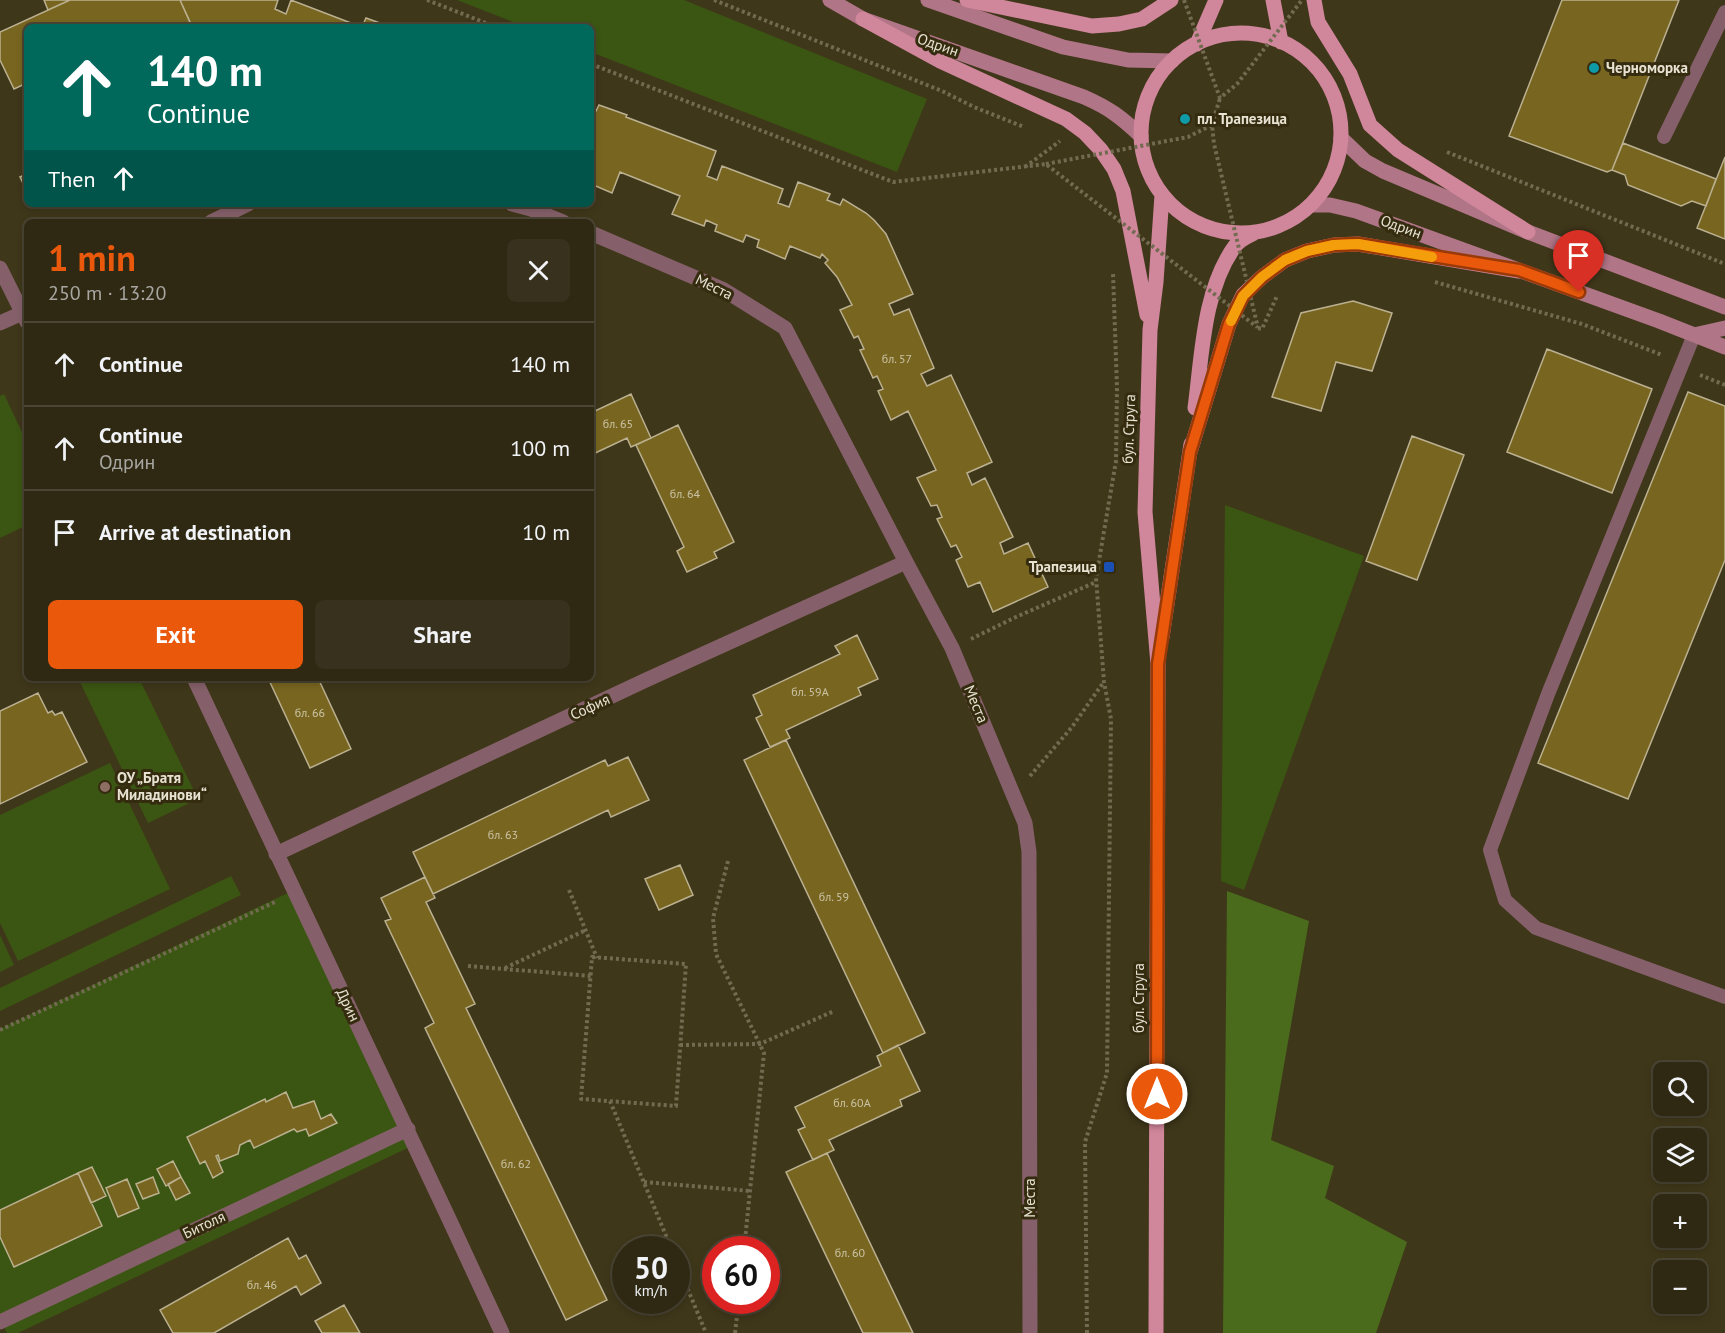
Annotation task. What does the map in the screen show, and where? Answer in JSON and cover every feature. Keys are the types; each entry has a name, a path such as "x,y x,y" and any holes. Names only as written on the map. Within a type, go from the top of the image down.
{"main road":[{"name":"Одрин","path":"830,0 863,19 1084,97 1121,117 1141,136"},
{"path":"928,0 1063,47 1128,60 1172,61"},
{"path":"967,0 1092,26 1142,19 1171,0"},
{"path":"1197,44 1216,0"},
{"path":"1273,0 1281,42"},
{"path":"1314,0 1318,22 1350,74 1371,125 1398,150 1528,232"},
{"path":"863,19 940,61 1066,119 1085,133 1101,150 1114,169 1124,191 1150,330"},
{"path":"1239,33 1260,35 1281,42 1314,64 1335,99 1340,118 1341,138 1336,163 1326,185 1311,205 1290,220 1273,228 1254,232 1228,232 1203,226 1181,213 1162,195 1151,177 1144,158 1141,136 1142,116 1148,96 1158,77 1172,61 1197,44 1217,36 1239,33"},
{"path":"1341,138 1365,162 1383,171 1528,232 1725,307"},
{"name":"бул. Струга","path":"1156,1333 1158,664 1145,512 1150,330 1162,195"},
{"name":"Одрин","path":"1311,205 1330,205 1356,211 1725,347"},
{"name":"бул. Струга","path":"1158,664 1209,308 1220,275 1236,244 1254,232"},
{"path":"1190,452 1229,324 1238,305 1243,296 1256,283 1285,260 1307,251 1334,245 1358,244 1519,270"},
{"path":"1694,335 1725,328"}],"street":[{"path":"217,219 242,207"},
{"path":"523,207 556,219"},
{"name":"Места","path":"594,234 724,290 785,328 952,648 1014,795 1025,823 1029,852 1030,1333"},
{"path":"0,268 24,311"},
{"path":"0,323 24,316"},
{"name":"София","path":"276,854 646,680 906,562"},
{"name":"Дрин","path":"195,681 502,1333"},
{"name":"Битоля","path":"0,1322 408,1129"}],"lane":[{"path":"1664,137 1725,12"},
{"path":"1694,335 1548,694 1490,850 1505,900 1536,928 1725,997"}],"path":[{"path":"427,0 488,24"},
{"path":"714,0 1033,130"},
{"path":"1184,0 1220,98"},
{"path":"1258,328 1214,144 1212,125 1220,98 1237,84 1302,0"},
{"path":"594,65 893,182 1046,164 1188,137 1212,125"},
{"path":"1052,137 1068,146"},
{"path":"1024,167 1060,141"},
{"path":"1437,148 1725,264"},
{"path":"1075,151 1088,166"},
{"path":"1046,164 1258,328 1262,329 1279,293"},
{"path":"1111,208 1111,219"},
{"path":"1087,1333 1085,1142 1107,1073 1111,719 1104,682 1096,582 1116,461 1117,388 1113,262"},
{"path":"1434,282 1582,324 1684,363 1694,373 1725,385"},
{"path":"952,648 1096,582"},
{"path":"1014,795 1072,727 1104,682"},
{"path":"728,861 713,918 716,954 764,1053 745,1236"},
{"path":"569,890 597,958"},
{"path":"0,1029 294,893"},
{"path":"503,969 586,930"},
{"path":"592,957 597,958 686,964 676,1106 581,1099 592,957"},
{"path":"468,966 591,976"},
{"path":"680,1045 760,1044 834,1011"},
{"path":"610,1101 666,1236"},
{"path":"644,1182 750,1191"},
{"path":"690,1295 706,1333"},
{"path":"735,1333 737,1314"}],"green space":[{"path":"457,0 684,0 927,99 897,172 594,53 594,24 518,24"},
{"path":"4,394 24,437 24,526 0,538 0,396"},
{"path":"1225,505 1364,556 1244,890 1221,881"},
{"path":"79,681 140,681 198,799 148,823"},
{"path":"110,763 170,889 18,961 0,923 0,815"},
{"path":"231,876 241,895 0,1011 0,988"},
{"path":"292,891 414,1145 18,1333 7,1333 0,1319 0,1029"},
{"path":"1227,891 1309,921 1271,1140 1334,1166 1325,1198 1407,1242 1376,1333 1223,1333"},
{"path":"0,935 14,965 0,972"}],"building":[{"path":"44,0 70,0 48,10"},
{"path":"70,0 180,0 191,24 24,24 24,84 14,89 0,60 0,32"},
{"path":"180,0 278,0 275,9 286,14 291,0 351,23 351,24 191,24"},
{"name":"Черноморка","path":"1562,0 1679,0 1612,170 1607,172 1509,136"},
{"path":"366,18 383,24 363,24"},
{"path":"599,105 716,151 707,176 717,180 722,166 783,189 778,203 789,207 798,182 830,194 827,200 840,205 843,199 874,220 886,234 913,294 889,304 894,315 909,309 934,368 921,374 927,386 951,375 992,462 967,473 972,485 985,478 1013,537 1000,543 1004,554 1028,543 1048,587 993,612 980,582 968,587 956,560 962,557 956,545 951,547 937,519 942,517 937,505 931,506 917,478 936,470 908,411 891,420 878,391 883,389 877,376 873,378 860,350 864,349 858,336 854,338 840,310 852,305 837,277 825,263 828,260 822,254 820,258 790,246 785,259 757,247 759,240 746,235 743,242 715,231 717,225 706,220 704,226 672,214 680,196 620,172 612,193 594,185 594,110 596,111"},
{"path":"1623,143 1716,179 1706,206 1692,201 1681,206 1628,185 1625,175 1612,170"},
{"path":"1725,157 1725,239 1697,228"},
{"path":"1353,301 1392,313 1372,371 1336,362 1321,411 1272,397 1301,313"},
{"path":"1547,349 1652,389 1612,493 1507,452"},
{"path":"1688,392 1725,406 1725,560 1628,799 1538,763"},
{"path":"631,394 651,438 631,447 627,438 594,454 594,409 595,411"},
{"path":"678,425 734,542 714,552 717,558 687,572 677,551 684,547 636,445"},
{"path":"1412,436 1464,455 1417,580 1366,561"},
{"path":"857,635 878,679 858,688 861,695 786,730 790,738 770,747 756,718 762,715 753,695 840,654 835,646"},
{"path":"269,681 319,681 351,749 310,768"},
{"path":"38,693 48,713 52,711 55,715 62,712 87,762 0,804 0,711"},
{"path":"786,740 925,1033 883,1053 744,760"},
{"path":"628,757 649,800 611,817 608,810 433,894 413,852 605,760 608,766"},
{"path":"680,865 693,895 659,910 645,879"},
{"path":"425,877 435,898 426,902 475,1004 466,1008 607,1300 566,1320 425,1028 434,1023 385,921 391,919 381,898"},
{"path":"898,1045 920,1091 900,1100 902,1106 829,1140 834,1150 813,1160 798,1130 805,1127 795,1107 881,1066 877,1056"},
{"path":"286,1092 293,1108 314,1101 321,1119 331,1114 337,1123 309,1136 306,1129 297,1132 294,1129 254,1148 250,1140 240,1145 238,1154 220,1161 218,1155 216,1156 223,1172 213,1178 205,1161 200,1164 187,1137 265,1099 266,1102"},
{"path":"827,1153 913,1333 863,1333 786,1172"},
{"path":"173,1161 181,1177 166,1186 157,1169"},
{"path":"92,1167 106,1196 91,1203 78,1173"},
{"path":"78,1173 102,1226 14,1267 0,1237 0,1210"},
{"path":"153,1177 159,1193 143,1199 136,1184"},
{"path":"181,1177 190,1193 176,1200 168,1184"},
{"path":"127,1179 139,1208 118,1217 106,1188"},
{"path":"288,1238 299,1259 306,1255 321,1283 301,1295 296,1286 214,1333 173,1333 160,1310"},
{"path":"344,1305 360,1333 322,1333 315,1321"}],"slow traffic":[{"path":"1231,321 1243,296 1262,277 1285,260 1307,251 1334,245 1358,244 1432,257"}],"place":[{"name":"Черноморка","path":"1594,68"},
{"name":"пл. Трапезица","path":"1185,119"},
{"name":"Трапезица","path":"1109,567"},
{"name":"ОУ „Братя Миладинови“","path":"105,787"}],"route":[{"path":"1157,1094 1158,664 1190,452 1229,324 1243,296 1262,277 1285,260 1307,251 1334,245 1358,244 1383,250 1519,270 1579,292"}]}
